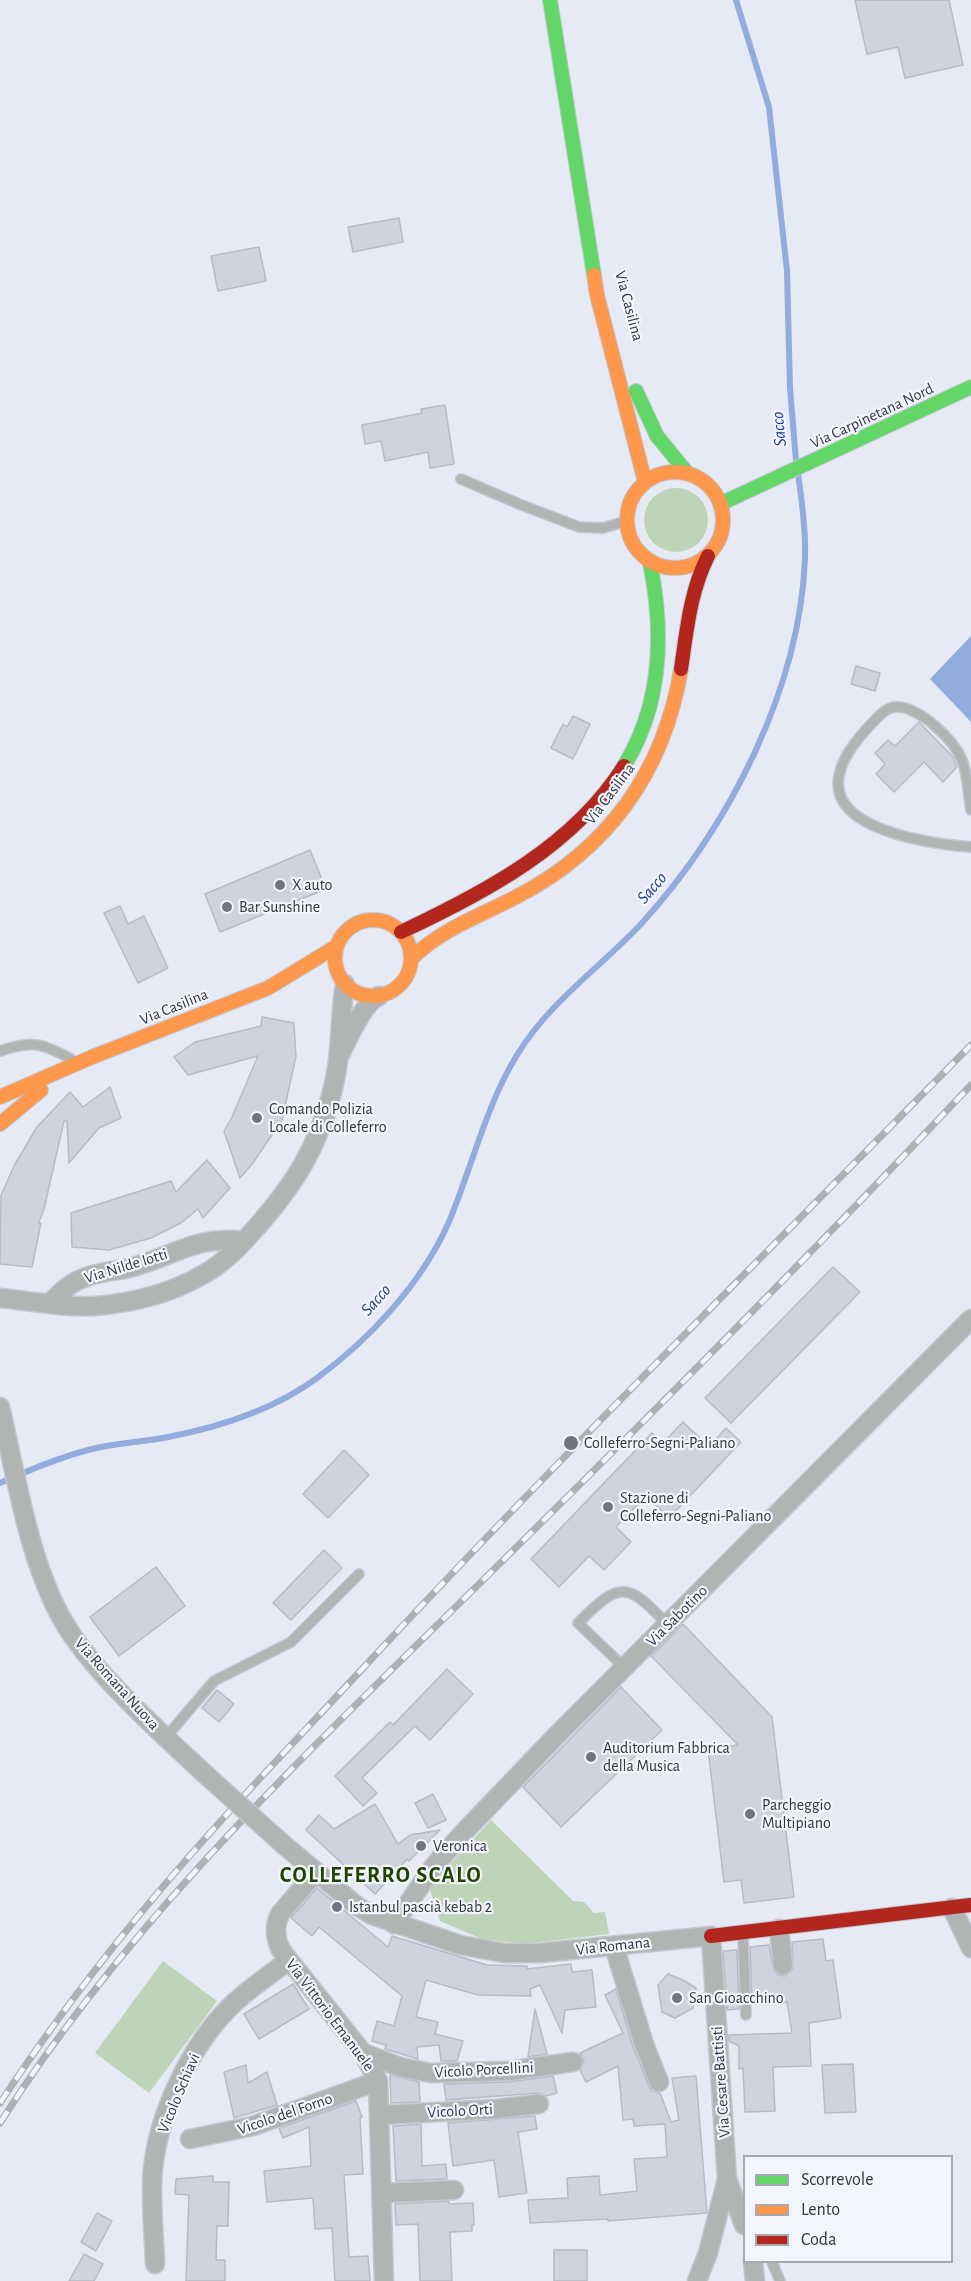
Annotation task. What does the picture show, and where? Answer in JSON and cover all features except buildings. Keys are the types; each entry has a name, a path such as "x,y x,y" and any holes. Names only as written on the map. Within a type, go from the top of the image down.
{"main road":[{"name":"Via Casilina","path":"550,0 597,295 645,482"},
{"name":"Via Casilina","path":"583,203 640,401 664,448 688,474"},
{"name":"Via Carpinetana Nord","path":"720,504 971,387"},
{"path":"673,472 688,474 702,480 713,491 720,504 723,518 722,532 708,556 695,565 680,569 664,568 650,563 637,552 629,538 626,521 631,500 645,482 658,474 673,472"},
{"name":"Via Casilina","path":"379,996 398,987 409,970 411,959 421,949 440,936 519,896 554,874 597,837 634,794 654,760 670,722 680,678 690,597 708,556"},
{"name":"Via Casilina","path":"0,1097 85,1060 268,988 337,946 353,926 365,921 378,921 391,925 401,932 506,876 537,856 577,824 610,787 637,739 650,706 658,670 661,621 656,584 650,563"},
{"path":"401,932 410,950 411,959"},
{"path":"337,946 335,956 338,979 366,996 379,996"},
{"name":"Via Casilina","path":"268,988 309,981"},
{"name":"Via Casilina","path":"0,1124 48,1085 85,1060"},
{"name":"Via Romana","path":"711,1936 971,1905"}],"street":[{"name":"Via Nilde Iotti","path":"0,1298 70,1306 122,1302 174,1288 206,1273 244,1241 286,1193 307,1158 329,1102 340,1055 338,979"},
{"name":"Via Nilde Iotti","path":"340,1055 358,1020 374,998 379,996"},
{"name":"Via Nilde Iotti","path":"50,1303 67,1287 83,1278 146,1263 202,1242 222,1239 244,1241"},
{"name":"Via Sabotino","path":"394,1924 450,1847 557,1735 971,1319"},
{"name":"Via Romana Nuova","path":"1,1410 31,1536 50,1592 69,1629 106,1676 166,1737 284,1845"},
{"name":"Via Romana","path":"284,1845 357,1906 372,1915 460,1945 495,1952 528,1954 711,1936"},
{"name":"Via Vittorio Emanuele","path":"316,1872 277,1920 278,1944 363,2053 378,2081 384,2281"},
{"path":"952,1908 971,1948"},
{"path":"779,1929 783,1965"},
{"name":"Via Cesare Battisti","path":"711,1936 727,2179 743,2222"},
{"path":"614,1946 644,2044 659,2082"},
{"name":"Vicolo Schiavi","path":"155,2264 153,2168 162,2125 178,2087 196,2050 221,2016 240,1998 289,1960"},
{"name":"Vicolo Porcellini","path":"363,2053 410,2070 441,2074 508,2071 573,2062"},
{"name":"Vicolo del Forno","path":"190,2139 253,2126 378,2081"},
{"name":"Vicolo Orti","path":"380,2115 496,2109 539,2104"},
{"path":"697,2281 708,2253 727,2179"},
{"path":"382,2193 454,2190"},
{"path":"753,2263 755,2281"}],"lane":[{"path":"461,479 579,526 603,528 626,521"},
{"path":"971,810 964,769 958,752 938,729 910,710 896,707 885,711 848,754 840,769 838,783 841,796 854,814 862,819 879,828 909,837 971,847"},
{"path":"0,1051 20,1045 42,1044 85,1060"},
{"path":"166,1737 214,1681 291,1642 358,1574"},
{"path":"625,1668 578,1623 600,1600 615,1593 632,1593 645,1602 668,1625"},
{"path":"743,1933 746,2014"},
{"path":"727,2179 743,2206"},
{"path":"772,2263 780,2281"}],"green space":[{"path":"676,488 688,490 699,497 706,508 708,520 706,532 699,543 688,550 676,552 664,550 653,543 646,532 644,520 646,508 653,497 664,490"},
{"path":"491,1820 573,1901 584,1902 594,1913 605,1912 609,1934 523,1944 482,1939 440,1921 429,1887"},
{"path":"163,1961 217,2001 149,2093 95,2053"}],"water":[{"path":"971,636 971,722 930,679"}],"waterway":[{"name":"Sacco","path":"736,0 769,107 787,271 790,388 796,461"},
{"name":"Sacco","path":"0,1483 80,1452 188,1433 265,1408 301,1389 337,1363 375,1328 409,1289 424,1268 448,1224 487,1117 517,1055 544,1018 642,923 674,885 730,800 754,754 774,706 790,657 800,607 805,547 798,474"}],"railway":[{"path":"0,2103 37,2049 115,1945 179,1867 228,1813 503,1520 971,1045"},
{"path":"0,2123 51,2048 106,1976 224,1840 286,1775 727,1337 971,1085"}],"traffic: fast":[{"path":"550,0 594,275"},
{"path":"720,504 971,387"},
{"path":"636,391 657,436 688,474"},
{"path":"624,766 637,743 653,693 658,641 650,563"}],"traffic: slow":[{"path":"594,275 597,295 645,482"},
{"path":"675,472 693,475 709,486 720,502 723,520 720,538 709,554 693,565 675,568 657,565 641,554 630,538 627,520 630,502 641,486 657,475 675,472"},
{"path":"411,959 448,931 549,878 605,831 627,803 646,773 661,741 673,706 681,669"},
{"path":"373,920 387,923 400,931 408,944 411,958 408,972 400,985 387,993 373,996 359,993 346,985 338,972 335,958 338,944 346,931 359,923 373,920"},
{"path":"0,1097 92,1057 268,988 337,946"},
{"path":"0,1124 41,1090"}],"traffic: jam":[{"path":"681,669 693,597 708,556"},
{"path":"401,932 464,901 525,864 580,820 603,795 624,766"},
{"path":"711,1936 971,1905"}],"place":[{"name":"X auto","path":"280,885"},
{"name":"Bar Sunshine","path":"227,907"},
{"name":"Comando Polizia Locale di Colleferro","path":"257,1118"},
{"name":"Colleferro-Segni-Paliano","path":"571,1443"},
{"name":"Stazione di Colleferro-Segni-Paliano","path":"608,1507"},
{"name":"Auditorium Fabbrica della Musica","path":"591,1757"},
{"name":"Parcheggio Multipiano","path":"750,1814"},
{"name":"Veronica","path":"421,1846"},
{"name":"Istanbul pascià kebab 2","path":"337,1907"},
{"name":"San Gioacchino","path":"677,1998"}],"district":[{"name":"COLLEFERRO SCALO","path":"381,1875"}]}
